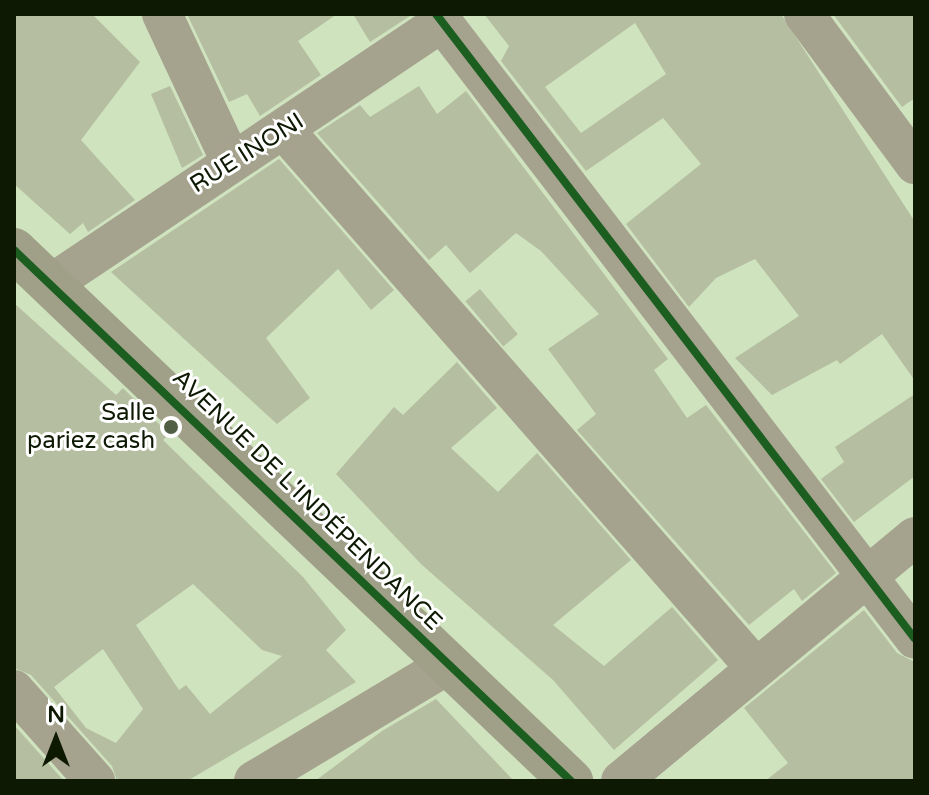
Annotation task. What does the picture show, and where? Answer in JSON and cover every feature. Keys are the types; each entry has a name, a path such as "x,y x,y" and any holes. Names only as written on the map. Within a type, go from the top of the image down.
{"street":[{"path":"162,14 231,161"},
{"path":"804,14 915,164"},
{"path":"439,18 862,574 915,639"},
{"name":"RUE INONI","path":"51,284 231,161 284,130 439,18"},
{"path":"284,130 754,666"},
{"name":"AVENUE DE L'INDÉPENDANCE","path":"14,250 571,781"},
{"path":"621,781 862,574 915,537"},
{"path":"258,780 449,664"},
{"path":"14,690 95,781"}],"building":[{"path":"14,14 92,14 140,62 81,140 135,200 88,232 83,223 70,234 14,184"},
{"path":"187,14 337,14 298,41 321,75 260,116 247,94 229,102"},
{"path":"353,14 413,14 370,42"},
{"path":"484,14 781,14 915,222 915,381 882,334 840,364 837,360 772,395 735,358 799,316 755,259 716,278 689,307 626,224 701,164 663,118 586,171 501,61 509,46","holes":["635,23 666,74 581,133 545,87"]},
{"path":"833,14 915,14 915,98 902,107"},
{"path":"170,86 203,155 182,168 151,94"},
{"path":"419,86 437,114 466,91 668,359 654,370 687,418 706,405 836,573 802,601 794,589 749,625 577,430 596,414 548,349 599,314 541,251 516,233 470,273 446,245 429,260 317,133 360,105 370,117"},
{"path":"279,159 394,290 371,310 338,269 266,338 310,398 277,424 111,272"},
{"path":"480,289 518,334 503,346 465,301"},
{"path":"14,303 116,395 123,388 169,434 163,440 303,577 346,630 326,650 356,682 187,781 117,781 112,766 31,675 14,668","holes":["193,584 262,650 282,656 210,714 186,685 179,690 136,625","103,649 143,709 116,743 86,728 54,687"]},
{"path":"457,362 497,408 451,448 498,492 537,453 631,560 553,625 604,666 672,607 718,660 614,750 553,680 421,564 336,474 394,407 403,415"},
{"path":"915,394 915,476 854,522 821,479 844,462 835,447"},
{"path":"864,610 897,653 915,662 915,781 765,781 788,763 744,708"},
{"path":"436,699 514,781 315,781 382,731"},
{"path":"14,725 64,781 14,781"}],"cycle path":[{"path":"436,14 915,639"},
{"path":"14,250 571,781"}],"place":[{"name":"Salle pariez cash","path":"171,427"}]}
